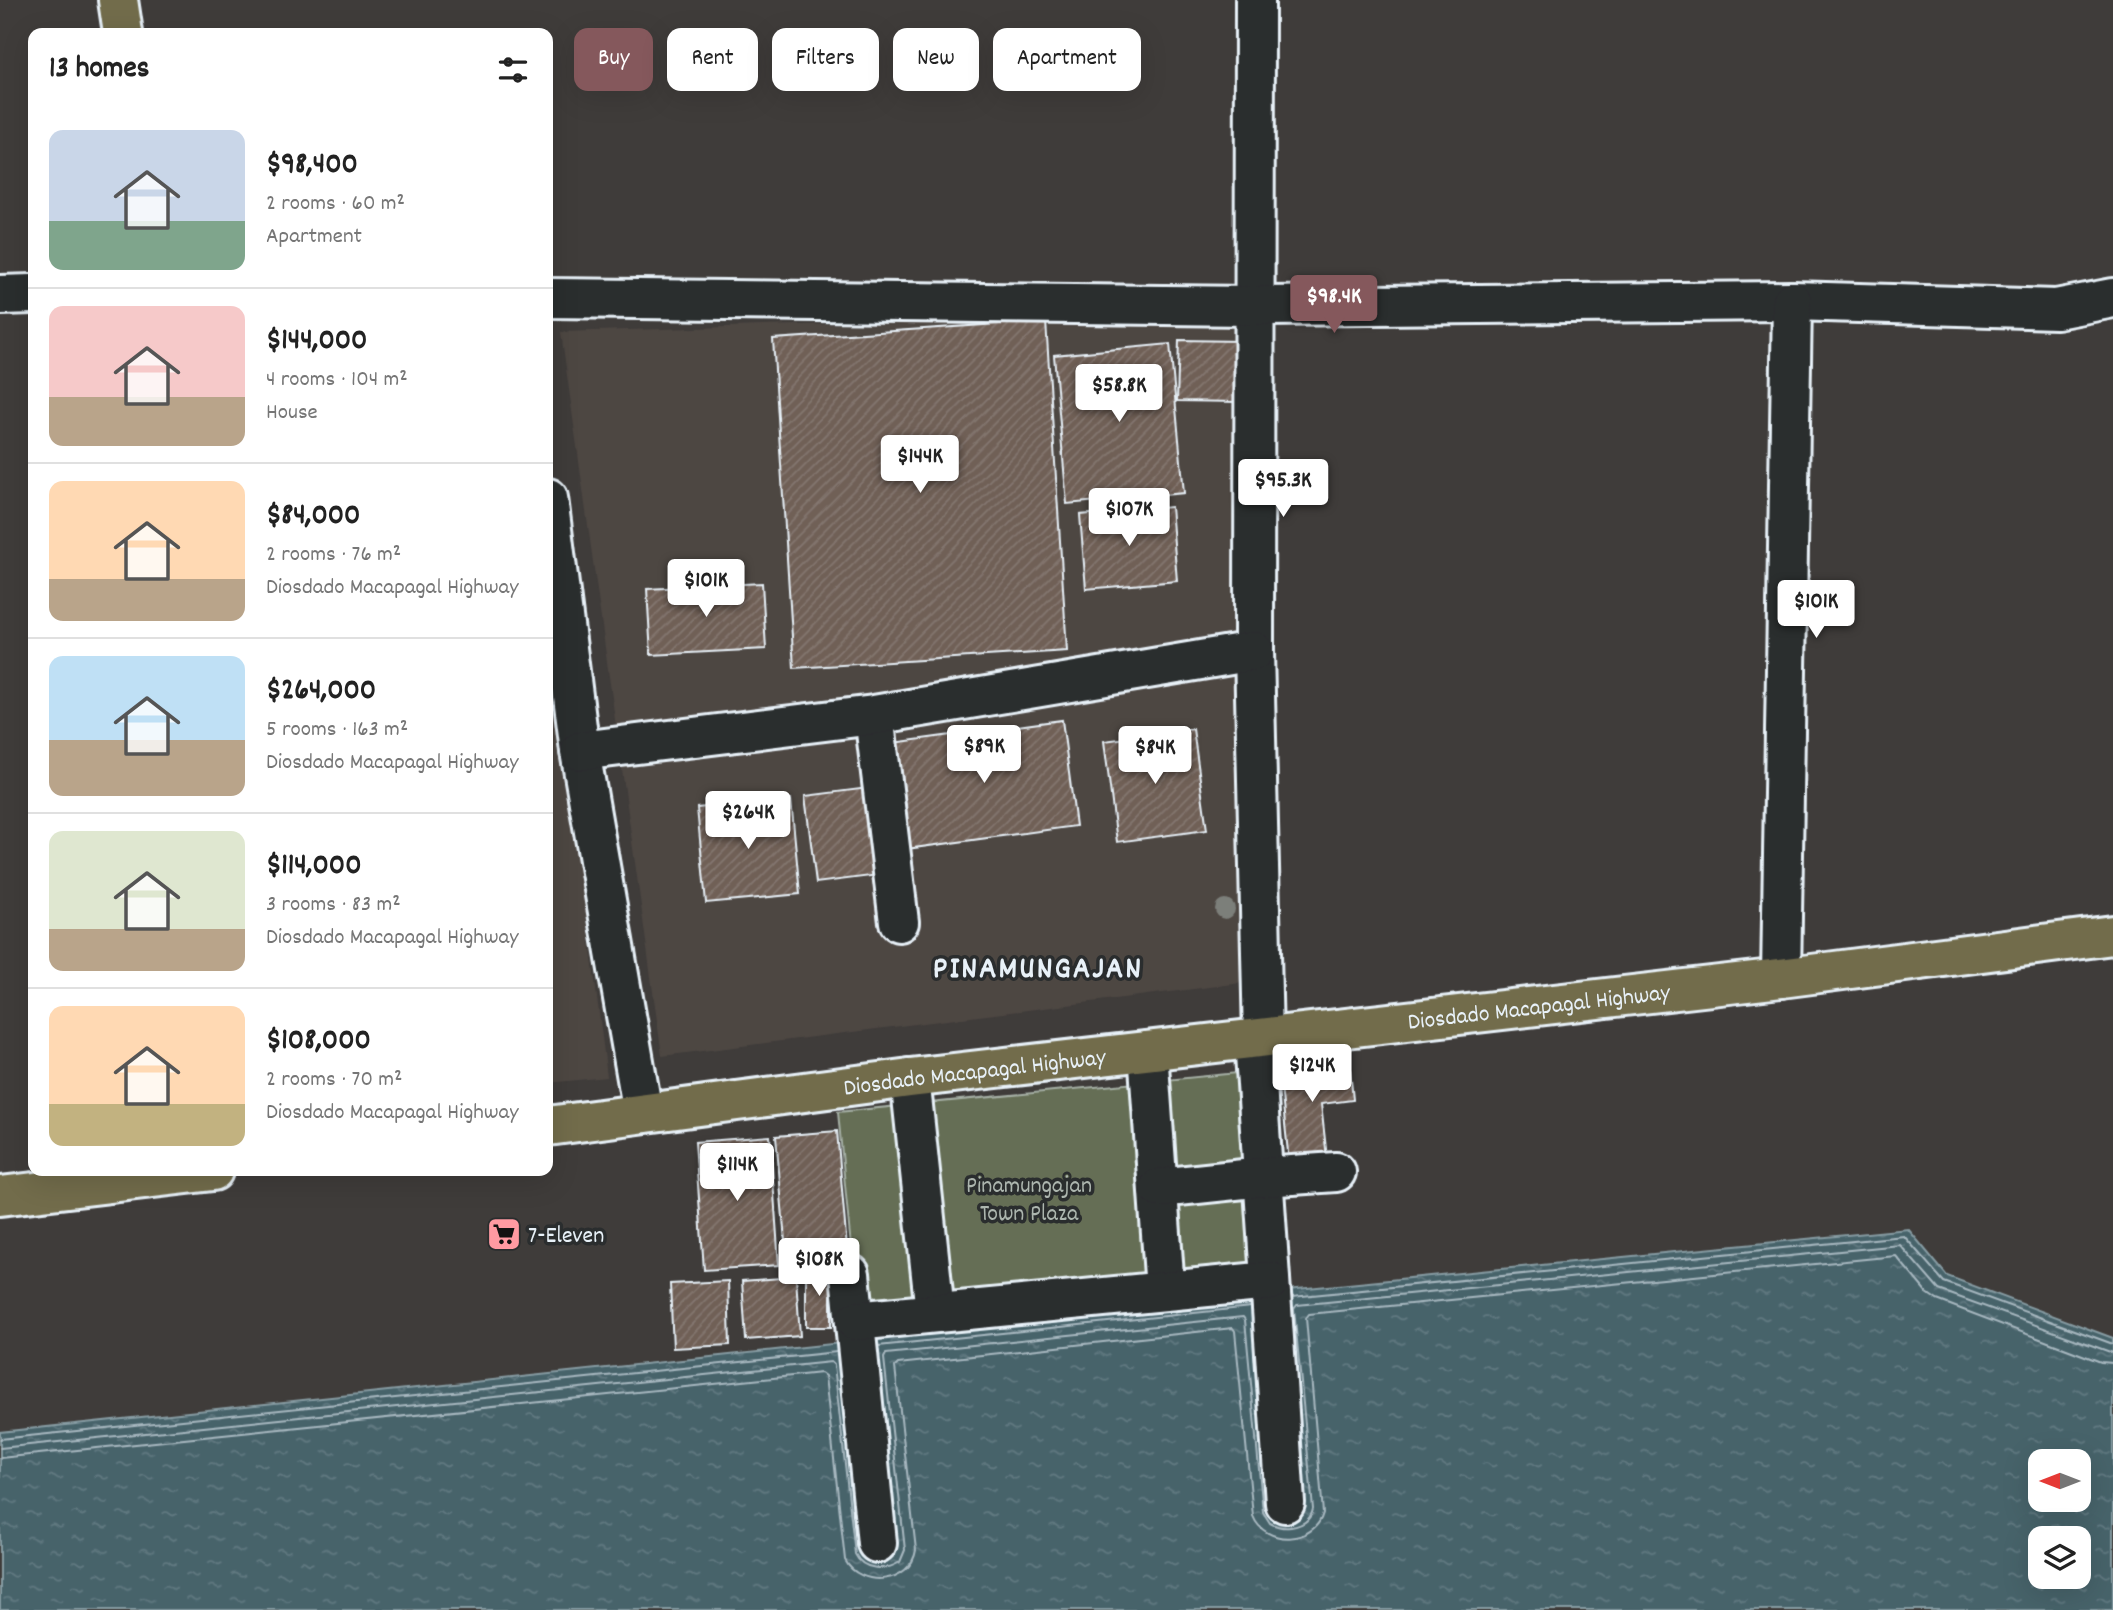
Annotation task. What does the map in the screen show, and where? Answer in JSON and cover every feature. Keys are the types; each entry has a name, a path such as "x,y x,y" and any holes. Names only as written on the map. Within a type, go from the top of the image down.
{"main road":[{"path":"118,0 122,28"},
{"name":"Diosdado Macapagal Highway","path":"553,1125 910,1078 1781,978 2113,935"},
{"path":"0,1196 168,1176"}],"street":[{"path":"1255,0 1253,306 1258,1038 1263,1177 1285,1503"},
{"path":"0,295 28,294"},
{"path":"553,298 1253,306 1792,301 2056,309 2113,298"},
{"path":"1781,978 1792,301"},
{"path":"553,538 580,751 643,1113"},
{"path":"580,751 874,715 1254,651"},
{"path":"874,715 900,922"},
{"path":"1148,1051 1165,1290"},
{"path":"910,1078 934,1312"},
{"path":"1159,1188 1336,1172"},
{"path":"850,1274 877,1543"},
{"path":"855,1321 1270,1281"}],"shaded area":[{"path":"1245,312 1257,981 662,1056 561,332"},
{"path":"553,649 607,1077 553,1082"}],"green space":[{"name":"Pinamungajan Town Plaza","path":"1237,1073 1257,1280 858,1320 838,1112"}],"water":[{"path":"1908,1229 1947,1276 2113,1338 2113,1610 0,1610 0,1432 1259,1299 1277,1291"}],"building":[{"path":"1046,321 1067,651 794,668 773,339"},
{"path":"1179,340 1241,341 1240,402 1177,401"},
{"path":"1170,344 1184,493 1067,504 1054,355"},
{"path":"1171,507 1177,581 1086,589 1080,515"},
{"path":"762,583 766,649 651,655 647,589"},
{"path":"1062,720 1076,826 906,849 892,743"},
{"path":"1193,729 1207,830 1117,842 1104,741"},
{"path":"876,787 887,874 816,883 805,796"},
{"path":"791,799 800,894 706,903 697,808"},
{"path":"1349,1059 1353,1100 1321,1104 1327,1158 1289,1162 1279,1067"},
{"path":"837,1131 848,1260 787,1265 776,1136"},
{"path":"770,1136 779,1265 704,1270 695,1142"},
{"path":"806,1270 831,1270 831,1327 806,1327"},
{"path":"796,1277 800,1336 746,1340 742,1281"},
{"path":"728,1281 730,1345 673,1348 670,1284"}],"place":[{"name":"7-Eleven","path":"504,1234"}],"district":[{"name":"PINAMUNGAJAN","path":"1038,966"}]}
